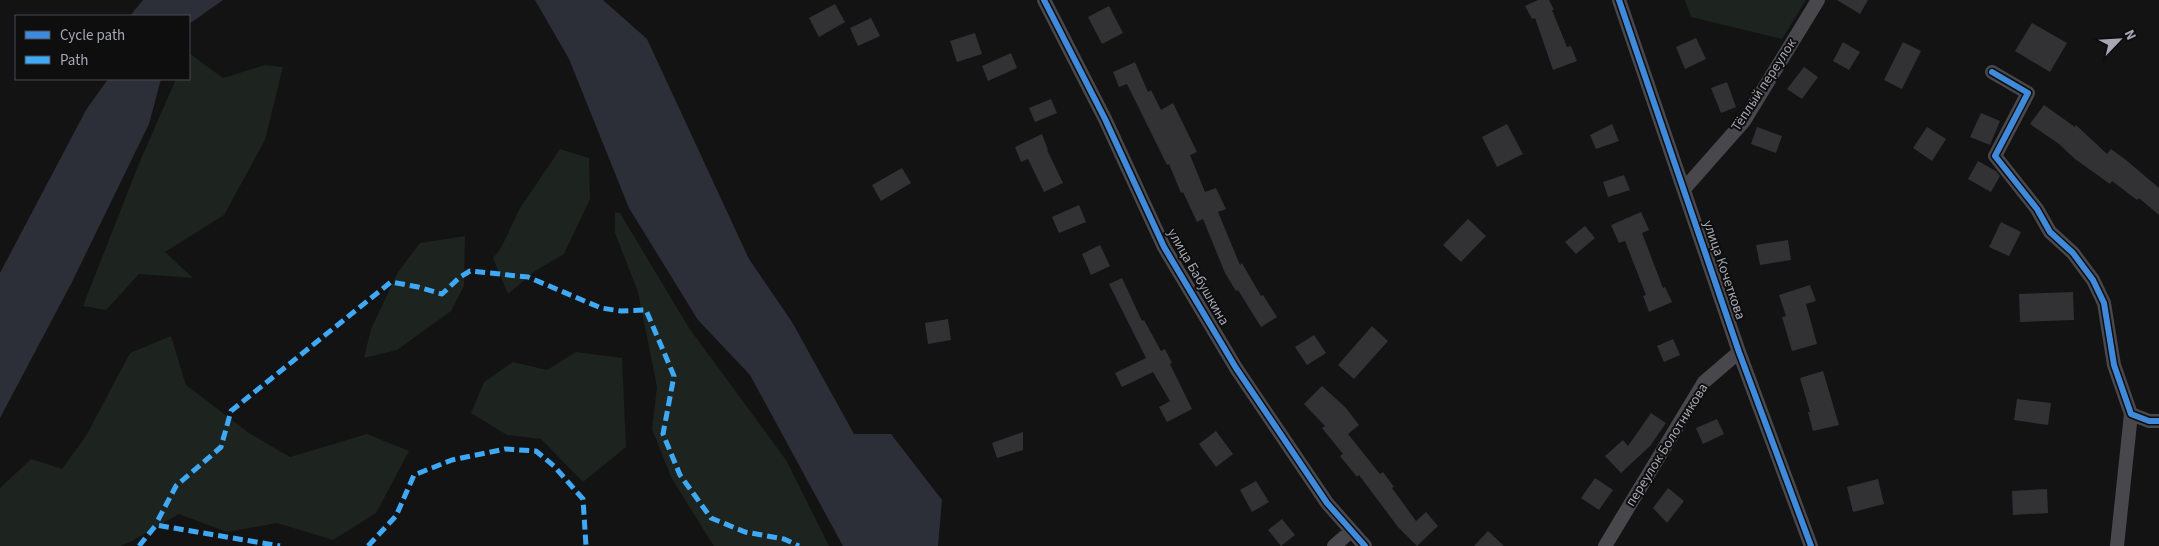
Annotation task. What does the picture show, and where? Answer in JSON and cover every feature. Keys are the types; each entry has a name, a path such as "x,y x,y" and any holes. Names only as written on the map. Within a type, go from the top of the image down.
{"street":[{"name":"улица Бабушкина","path":"1044,0 1105,119 1164,246 1242,376 1327,503 1365,546"},
{"name":"улица Кочеткова","path":"1619,0 1739,352 1811,546"},
{"name":"Тёплый переулок","path":"1684,189 1744,121 1818,0"},
{"path":"1992,72 2028,93 1995,156 2037,209 2050,232 2073,253 2093,280 2104,303 2114,365 2131,414 2118,546"},
{"name":"переулок Болотникова","path":"1605,546 1704,382 1739,352"},
{"path":"2131,414 2149,421 2159,421"},
{"path":"1334,546 1351,531"}],"shaded area":[{"path":"143,0 223,0 190,23 190,15 131,15"},
{"path":"535,0 603,0 647,39 749,259 792,322 854,434 891,434 942,500 938,546 843,546 750,375 698,320 629,208 569,59"},
{"path":"1685,0 1806,0 1782,39 1691,17"},
{"path":"190,54 223,78 265,65 283,67 265,140 224,215 165,252 193,278 139,274 106,310 83,306 138,166 176,80 190,80"},
{"path":"107,80 161,80 149,124 71,284 0,418 0,273 86,110"},
{"path":"560,149 589,158 590,199 564,254 535,271 508,294 493,258 501,248 520,208"},
{"path":"615,212 620,213 689,328 786,460 829,546 714,546 710,540 671,477 652,429 657,387 638,292 615,233"},
{"path":"465,236 464,286 451,311 397,350 364,358 371,329 398,272 420,243"},
{"path":"171,336 186,385 249,433 290,457 367,434 409,451 376,513 333,540 277,523 227,532 179,514 120,546 0,546 0,488 31,459 62,469 86,436 130,353"},
{"path":"576,352 622,358 626,447 583,482 541,439 507,435 471,413 484,382 513,362 547,370"}],"building":[{"path":"1538,0 1549,0 1567,47 1571,46 1577,61 1553,70 1535,18 1532,19 1525,6"},
{"path":"1837,0 1868,0 1860,14"},
{"path":"835,4 845,22 819,37 809,18"},
{"path":"1109,6 1123,33 1102,44 1088,17"},
{"path":"871,18 880,36 858,46 850,28"},
{"path":"2032,23 2067,43 2050,72 2015,51"},
{"path":"975,33 982,54 957,62 950,41"},
{"path":"1696,38 1706,59 1685,69 1676,47"},
{"path":"1843,42 1860,52 1849,70 1833,61"},
{"path":"1903,42 1921,51 1902,89 1884,80"},
{"path":"1011,53 1017,68 988,81 982,66"},
{"path":"1135,62 1148,92 1151,90 1161,110 1173,103 1197,152 1190,155 1205,192 1216,188 1226,209 1218,212 1240,265 1242,263 1261,296 1263,295 1277,317 1261,327 1225,273 1203,219 1197,222 1127,84 1119,87 1113,72"},
{"path":"1804,67 1818,77 1802,99 1787,89"},
{"path":"1727,82 1736,107 1721,113 1711,88"},
{"path":"1051,99 1057,113 1035,122 1029,108"},
{"path":"2044,105 2075,127 2076,125 2107,154 2111,149 2159,188 2159,215 2139,198 2137,200 2112,181 2110,184 2030,124"},
{"path":"1981,113 2000,121 1990,145 1970,137"},
{"path":"1507,124 1523,154 1497,167 1482,137"},
{"path":"1612,124 1619,141 1596,149 1590,135"},
{"path":"1757,127 1782,136 1776,153 1751,144"},
{"path":"1927,127 1946,139 1932,161 1913,148"},
{"path":"1042,134 1047,150 1063,183 1044,192 1028,159 1021,162 1015,147"},
{"path":"1978,161 1996,171 2000,176 1991,192 1968,179"},
{"path":"902,168 911,183 881,201 872,185"},
{"path":"1624,175 1630,190 1608,197 1603,182"},
{"path":"1079,205 1086,222 1059,233 1052,217"},
{"path":"1641,212 1649,230 1642,233 1663,288 1665,287 1672,302 1649,312 1643,296 1646,295 1625,241 1619,243 1611,225"},
{"path":"1468,219 1486,236 1461,262 1443,245"},
{"path":"2001,222 2021,232 2009,256 1989,247"},
{"path":"1585,226 1595,238 1576,254 1565,242"},
{"path":"1788,240 1791,260 1760,265 1756,245"},
{"path":"1100,245 1110,266 1091,275 1082,254"},
{"path":"1122,278 1142,321 1144,320 1161,351 1165,349 1172,363 1170,364 1192,409 1167,422 1159,407 1170,401 1153,372 1122,387 1115,373 1146,358 1109,284"},
{"path":"1810,285 1816,301 1806,304 1817,344 1792,351 1782,317 1786,316 1779,295"},
{"path":"2073,292 2074,320 2020,322 2019,294"},
{"path":"948,319 951,340 928,344 925,323"},
{"path":"1372,326 1388,341 1354,379 1338,365"},
{"path":"1314,335 1326,353 1307,365 1295,347"},
{"path":"1673,339 1680,355 1664,362 1657,346"},
{"path":"1823,371 1839,425 1813,431 1808,412 1810,412 1800,378"},
{"path":"1322,386 1346,408 1359,425 1348,434 1380,474 1383,472 1416,521 1426,512 1438,526 1417,546 1398,527 1359,475 1357,477 1340,456 1343,454 1322,428 1325,426 1304,404"},
{"path":"2017,399 2051,403 2048,425 2014,420"},
{"path":"1651,413 1666,423 1650,446 1621,473 1605,456 1623,440 1628,446"},
{"path":"1717,419 1724,434 1703,444 1696,428"},
{"path":"1216,431 1233,454 1216,467 1199,444"},
{"path":"1023,432 1023,450 997,458 992,443"},
{"path":"1595,478 1613,490 1599,510 1581,498"},
{"path":"1878,479 1884,504 1853,512 1847,487"},
{"path":"1256,481 1269,502 1252,512 1240,490"},
{"path":"1668,488 1684,501 1667,523 1653,508"},
{"path":"2047,489 2048,513 2013,515 2012,491"},
{"path":"1282,519 1295,535 1281,546 1268,530"},
{"path":"1488,531 1504,546 1474,546"}],"marked path":[{"path":"158,520 176,486 221,447 231,411 391,282 442,294 460,277 470,271 528,277 601,308 621,311 646,310 674,376 663,434 680,475 711,518 745,532 784,539 799,546"},
{"path":"368,546 396,516 414,475 452,460 505,449 536,451 554,466 583,499 586,546"},
{"path":"139,546 156,525 280,546"}],"cycle path":[{"path":"1044,0 1105,119 1164,247 1236,368 1327,503 1365,546"},
{"path":"1619,0 1739,352 1811,546"},
{"path":"1992,72 2028,93 1995,156 2037,209 2050,232 2073,253 2093,280 2104,303 2114,365 2131,414 2149,421 2159,421"}]}
